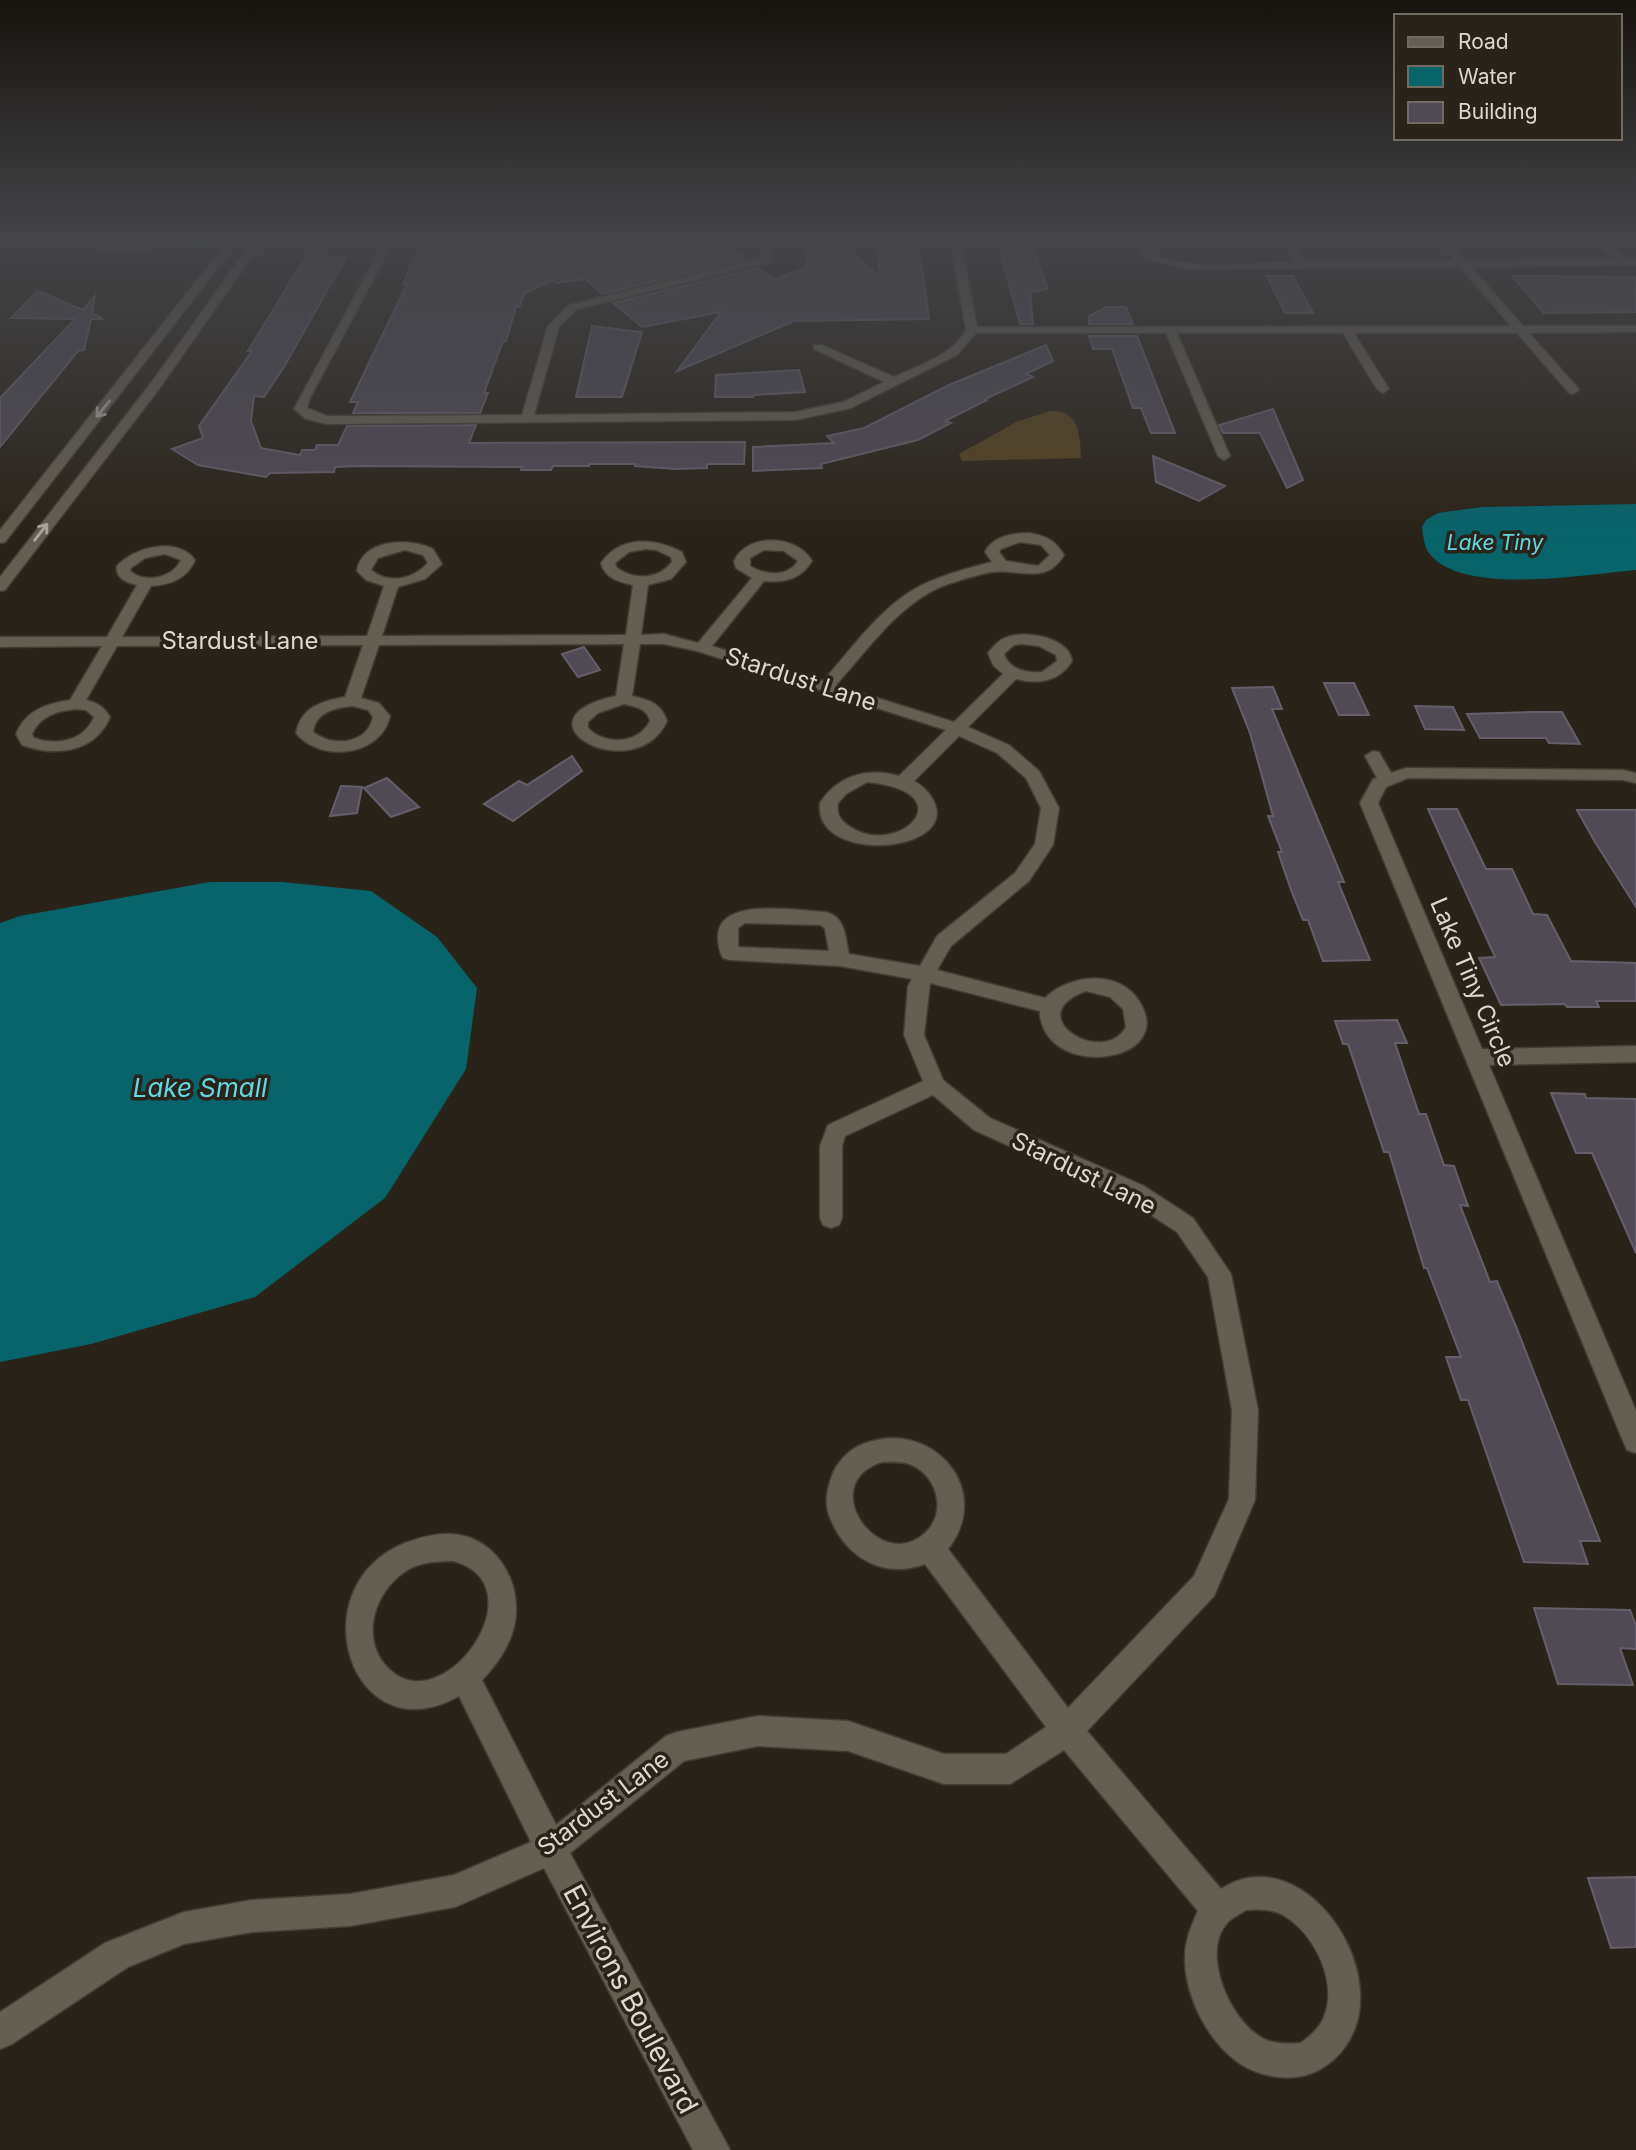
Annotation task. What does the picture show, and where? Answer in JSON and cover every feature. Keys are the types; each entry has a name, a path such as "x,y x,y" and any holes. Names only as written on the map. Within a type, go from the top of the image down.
{"street":[{"path":"0,539 156,339"},
{"path":"0,587 155,386 188,339"},
{"path":"337,339 300,409 310,416 327,420 795,416 847,405 953,353 968,339"},
{"path":"527,419 550,339"},
{"path":"1174,339 1224,456"},
{"path":"1352,339 1383,389"},
{"path":"1528,339 1573,390"},
{"path":"818,347 894,382"},
{"path":"826,687 910,598 932,585 1001,564"},
{"path":"702,648 760,577"},
{"path":"624,699 641,581"},
{"path":"76,704 146,582"},
{"path":"352,701 392,583"},
{"name":"Stardust Lane","path":"0,642 664,639 702,648 956,728 1003,749 1033,775 1050,808 1044,845 1022,877 944,941 918,986 914,1035 935,1085 982,1124 1136,1193 1185,1225 1219,1274 1245,1410 1242,1500 1205,1586 1067,1731 1010,1769 944,1769 848,1736 758,1731 677,1747 551,1849 455,1891 350,1910 253,1916 184,1928 117,1955 0,2032"},
{"path":"904,781 1013,673"},
{"path":"1373,757 1387,780 1406,773 1623,775 1636,778"},
{"path":"876,777 904,781 919,789 927,801 929,813 923,825 910,835 892,840 853,836 838,827 830,815 829,803 836,791 849,782 876,777"},
{"name":"Lake Tiny Circle","path":"1387,780 1379,783 1369,803 1636,1441"},
{"path":"840,959 834,926 826,919 737,917 730,922 726,934 730,953 840,959 923,974 1049,1006"},
{"path":"1476,1057 1636,1054"},
{"path":"831,1218 831,1146 836,1131 935,1085"},
{"path":"882,1450 904,1450 924,1457 940,1472 950,1491 952,1512 945,1532 930,1548 910,1557 887,1557 866,1548 849,1534 841,1513 840,1492 848,1473 862,1458 882,1450"},
{"path":"453,1547 477,1555 495,1573 503,1599 501,1628 488,1655 465,1678 437,1692 407,1693 382,1683 363,1663 357,1637 361,1608 376,1581 398,1560 425,1548 453,1547"},
{"path":"930,1548 1067,1731 1218,1910"},
{"name":"Environs Boulevard","path":"465,1678 551,1849 712,2150"},
{"path":"1266,1894 1293,1903 1318,1924 1336,1952 1345,1985 1343,2017 1330,2044 1307,2059 1279,2062 1250,2051 1225,2028 1208,1998 1200,1965 1204,1934 1218,1910 1240,1896 1266,1894"}],"shaded area":[{"path":"1050,411 1067,415 1076,425 1081,458 962,461 959,454 1016,422"}],"water":[{"name":"Lake Tiny","path":"1636,504 1636,570 1526,580 1468,575 1445,567 1429,553 1422,527 1426,520 1438,513 1482,507"},
{"name":"Lake Small","path":"210,882 282,882 371,891 437,937 477,988 466,1069 385,1198 255,1297 91,1344 0,1362 0,923 20,916"}],"building":[{"path":"56,339 86,339 84,350 78,351 0,447 0,398"},
{"path":"255,339 300,339 264,397 254,396 251,421 261,448 300,455 302,450 315,450 317,445 338,445 347,426 476,425 469,443 745,442 744,464 707,464 707,468 676,469 635,466 636,464 589,464 553,466 551,470 521,470 522,467 360,466 335,467 334,472 270,473 266,477 198,465 172,449 203,438 199,426 252,351 248,351"},
{"path":"380,339 506,339 503,341 484,393 488,393 480,413 353,413 358,402 350,402"},
{"path":"589,339 640,339 622,397 576,397"},
{"path":"701,339 751,339 677,371"},
{"path":"1090,339 1138,339 1175,433 1151,433 1141,408 1133,408 1112,349 1093,349"},
{"path":"1046,345 1053,361 1026,374 1033,377 985,399 987,400 945,421 951,423 918,440 821,464 822,468 753,471 753,447 834,443 827,436 864,428 949,385"},
{"path":"799,370 805,392 753,397 715,397 716,375"},
{"path":"1273,409 1303,480 1287,488 1260,433 1223,433 1219,425"},
{"path":"1153,456 1225,486 1199,501 1156,482"},
{"path":"584,647 600,670 578,677 562,654"},
{"path":"1324,683 1354,683 1369,715 1339,715"},
{"path":"1273,687 1282,709 1272,709 1344,882 1338,882 1370,960 1323,961 1308,920 1303,920 1291,890 1278,852 1282,852 1268,816 1273,816 1250,733 1232,688"},
{"path":"1415,706 1453,707 1464,730 1425,729"},
{"path":"1562,712 1580,744 1549,743 1546,738 1480,738 1467,714"},
{"path":"572,756 582,771 513,821 484,804 519,781 527,785"},
{"path":"387,778 419,807 391,817 364,788"},
{"path":"341,786 362,787 357,813 330,816"},
{"path":"1428,809 1457,809 1486,869 1512,869 1533,914 1547,915 1571,961 1636,963 1636,1001 1596,1001 1599,1007 1567,1007 1565,1004 1501,1005 1479,958 1495,957"},
{"path":"1577,810 1636,810 1636,907 1595,842"},
{"path":"1397,1020 1407,1043 1395,1043 1419,1114 1426,1114 1444,1165 1454,1166 1468,1206 1460,1205 1490,1282 1497,1281 1517,1329 1600,1541 1580,1541 1588,1564 1524,1562 1468,1400 1461,1400 1446,1357 1461,1357 1427,1268 1424,1268 1389,1152 1384,1152 1348,1044 1343,1044 1335,1021"},
{"path":"1551,1093 1585,1094 1586,1098 1636,1099 1636,1253 1592,1153 1576,1153"},
{"path":"1534,1608 1630,1610 1636,1626 1636,1649 1620,1648 1633,1685 1558,1684"},
{"path":"1636,1877 1636,1947 1611,1948 1588,1878"}]}
